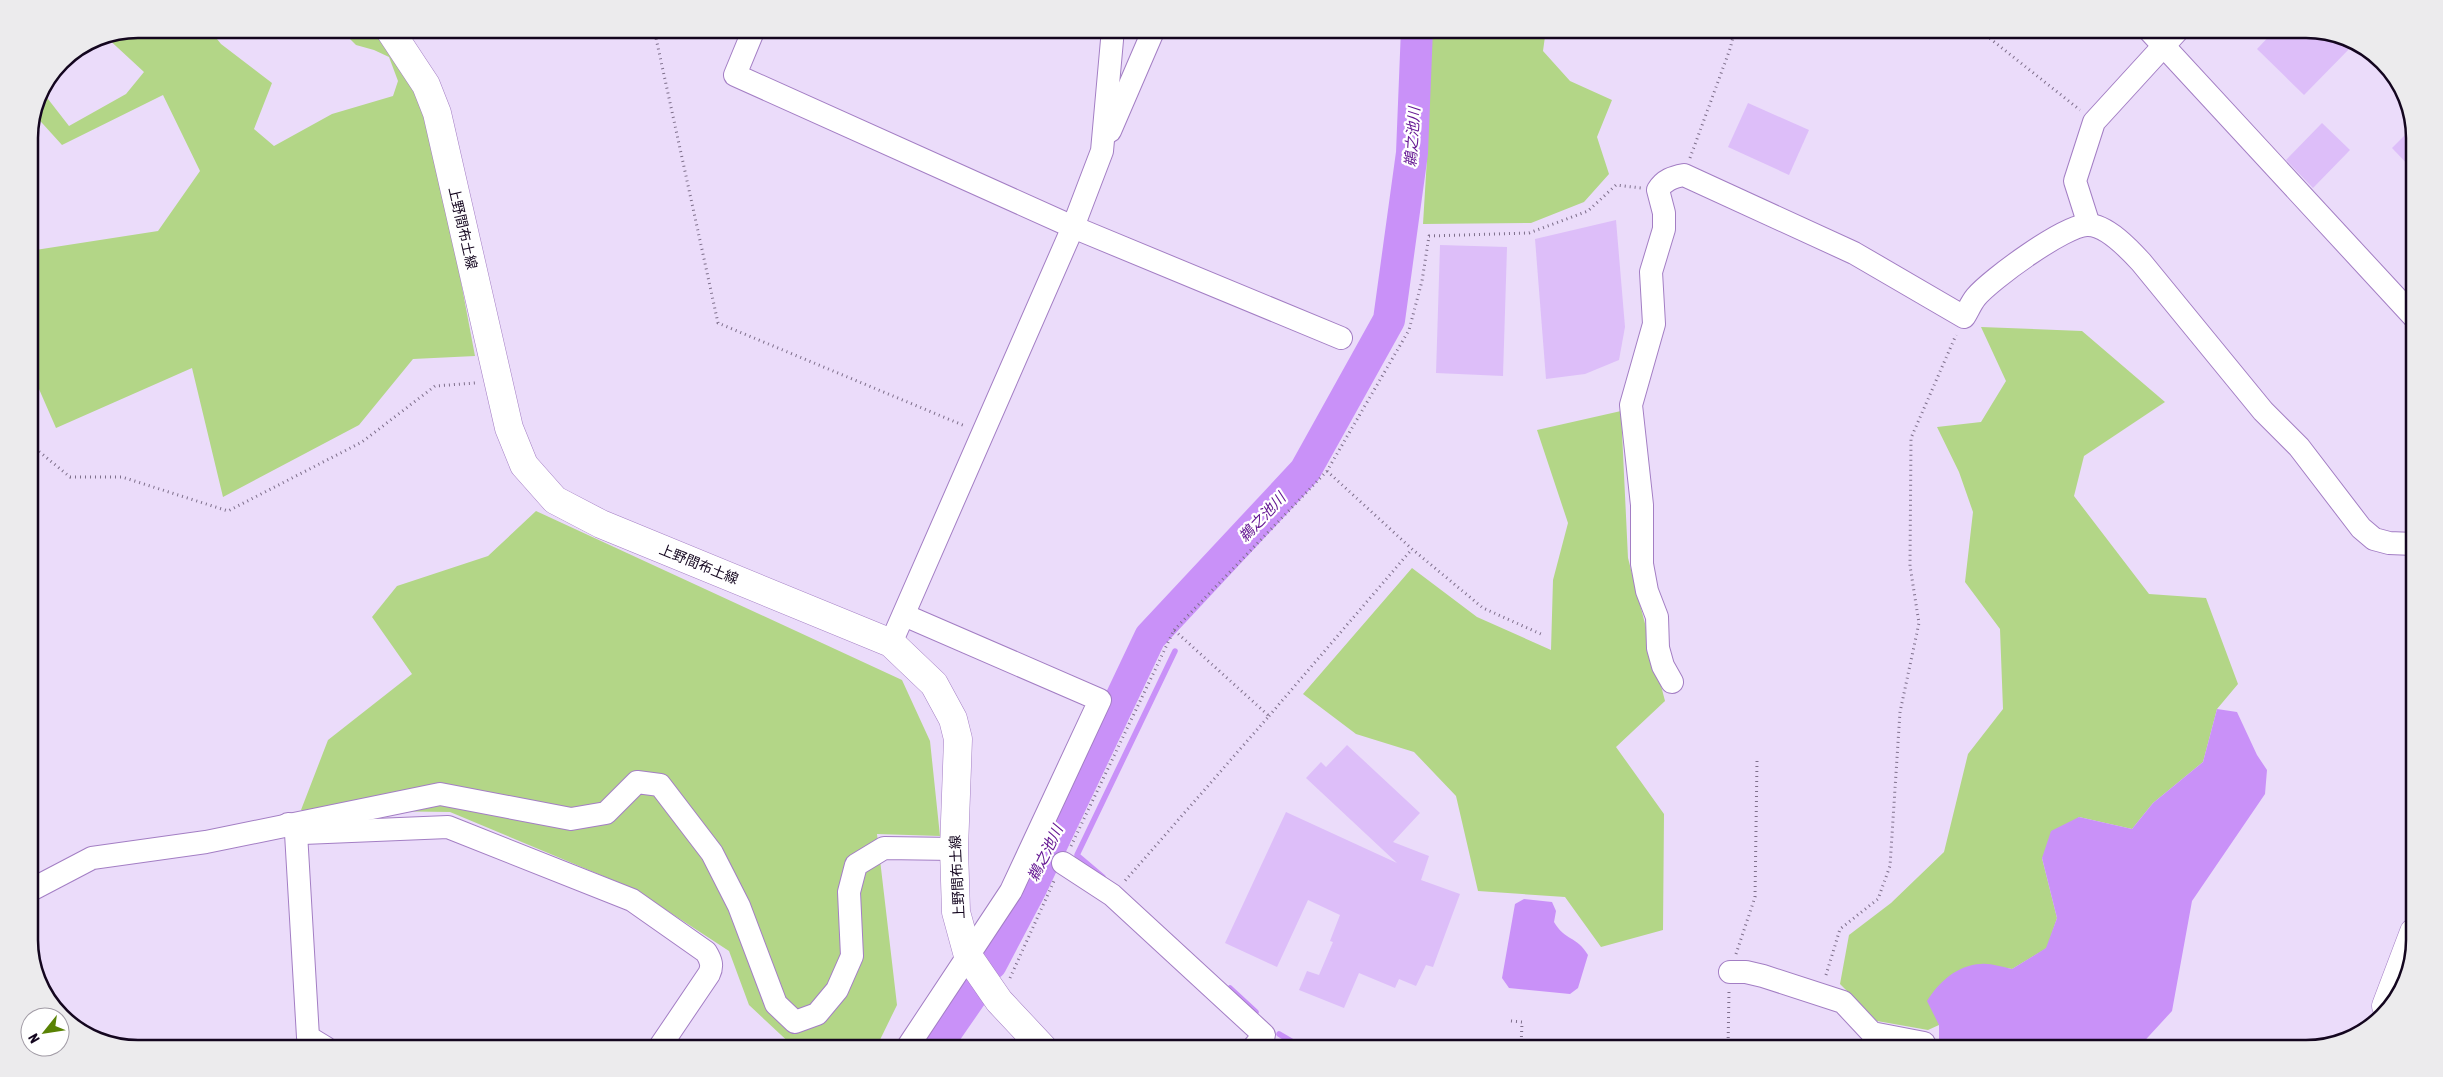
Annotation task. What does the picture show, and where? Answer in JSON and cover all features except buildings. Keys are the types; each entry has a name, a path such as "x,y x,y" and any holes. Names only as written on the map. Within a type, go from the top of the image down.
{"main road":[{"name":"上野間布土線","path":"395,38 426,85 437,113 509,428 524,465 555,500 601,524 891,643 934,684 953,719 958,739 954,849 956,912 968,956 999,1001 1036,1040"},
{"path":"2393,986 2404,958"}],"street":[{"path":"750,38 735,75 1073,227 1341,338"},
{"path":"1102,151 1112,38"},
{"path":"891,643 1073,227 1102,151 1150,38"},
{"path":"2157,38 2405,307"},
{"path":"2089,225 2075,181 2094,122 2172,38"},
{"path":"1672,682 1663,666 1658,648 1657,617 1647,591 1642,564 1642,506 1631,405 1654,324 1650,272 1664,229 1664,213 1658,190 1661,184 1672,177 1684,174 1854,253 1964,317 1976,297 1988,286 2052,239 2068,230 2089,225 2123,243 2141,262 2263,411 2298,447 2361,528 2374,539 2389,543 2406,544"},
{"path":"904,615 1100,700 1011,891 912,1040"},
{"path":"38,886 92,858 292,828 440,794 571,819 606,813 637,782 660,785 712,853 739,906 776,1004 794,1022 817,1014 837,990 852,956 849,892 856,865 884,848 954,849"},
{"path":"292,828 448,827 632,900 706,952 711,959 709,974 664,1040"},
{"path":"292,828 308,1037 313,1040"},
{"path":"1063,863 1112,895 1264,1035 1260,1040"},
{"path":"1737,965 1746,972 1843,1002 1872,1033 1908,1040"}],"path":[{"path":"656,38 718,322 982,433"},
{"path":"1684,174 1733,38"},
{"path":"1989,38 2094,122"},
{"path":"999,1001 1174,630 1327,471 1409,330 1422,281 1428,236 1529,233 1588,210 1616,185 1658,190"},
{"path":"1818,973 1827,975 1840,929 1878,899 1890,866 1900,712 1919,623 1910,566 1911,438 1964,317"},
{"path":"38,451 70,477 122,477 228,511 362,442 435,386 498,381"},
{"path":"1327,471 1412,549 1483,608 1543,635"},
{"path":"1112,895 1412,549"},
{"path":"1174,630 1269,716"},
{"path":"1729,1040 1737,965 1734,957 1755,897 1757,761"},
{"path":"1511,1021 1522,1022 1521,1040"}],"green space":[{"path":"125,38 216,38 221,44 272,83 254,129 274,146 332,114 393,96 398,81 389,57 356,45 349,38 384,38 427,102 475,356 413,359 359,425 223,497 192,368 56,428 38,387 38,250 158,231 200,171 163,95 62,145 39,118 46,97 69,126 126,94 144,72 111,41"},
{"path":"1428,38 1545,38 1543,51 1570,81 1612,100 1597,137 1609,174 1584,202 1531,223 1423,224 1428,142"},
{"path":"1981,327 2082,331 2165,402 2084,456 2074,496 2149,594 2206,598 2238,684 2217,709 2203,762 2153,803 2132,829 2079,817 2042,858 2057,918 2047,948 2012,969 1981,964 1939,1025 1928,1030 1877,1021 1840,984 1849,935 1891,903 1944,852 1968,754 2003,709 2000,629 1965,582 1973,512 1959,472 1937,427 1981,422 2006,381"},
{"path":"1621,411 1628,558 1665,701 1616,747 1664,814 1663,930 1601,947 1565,897 1478,891 1456,796 1414,752 1356,734 1303,694 1412,568 1477,617 1551,650 1553,580 1568,523 1537,430"},
{"path":"536,511 902,680 930,741 940,836 877,834 897,1005 880,1040 786,1040 749,1005 729,951 634,889 450,812 301,810 328,740 412,674 372,617 397,586 488,556"}],"shaded area":[{"path":"2217,709 2237,712 2257,755 2267,770 2265,794 2192,901 2172,1011 2145,1040 1939,1040 1939,1025 1927,1001 1943,981 1957,971 1972,965 1988,964 2012,969 2046,948 2057,918 2042,858 2051,831 2079,817 2132,829 2153,803 2203,762"},
{"path":"1524,899 1552,902 1556,911 1554,922 1558,928 1580,944 1588,955 1578,988 1570,994 1509,988 1502,978 1515,904"}],"waterway":[{"name":"鵜之池川","path":"991,964 1032,886 1150,637 1305,471 1389,320 1412,153 1417,38"},
{"path":"1103,877 1077,855 1175,651"},
{"path":"1230,988 1256,1012"},
{"name":"鵜之池川","path":"941,1040 973,993"},
{"path":"1279,1034 1289,1040"}]}
